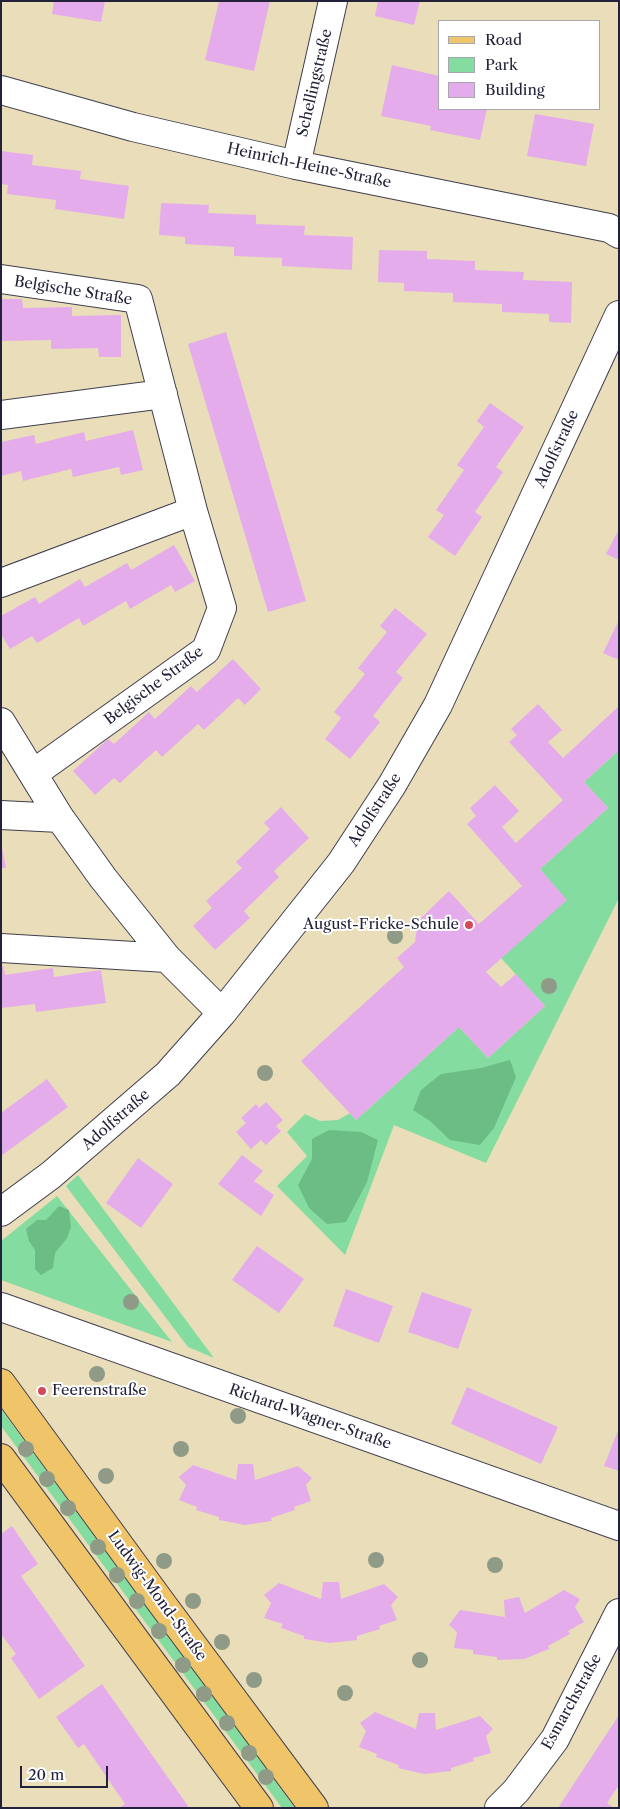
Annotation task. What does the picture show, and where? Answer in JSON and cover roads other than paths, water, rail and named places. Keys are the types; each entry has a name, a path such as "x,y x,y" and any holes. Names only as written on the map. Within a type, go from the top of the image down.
{"main road":[{"name":"Ludwig-Mond-Straße","path":"1,1382 160,1601 314,1808"},
{"path":"1,1458 259,1808"}],"street":[{"name":"Schellingstraße","path":"296,165 333,1"},
{"name":"Heinrich-Heine-Straße","path":"1,90 133,127 296,165 609,228 619,234"},
{"name":"Belgische Straße","path":"1,279 138,299 193,511 222,608 206,650 34,773"},
{"name":"Adolfstraße","path":"1,1212 51,1175 168,1074 222,1013 341,863 392,785 438,705 619,315"},
{"path":"1,415 163,394"},
{"path":"1,583 193,511"},
{"path":"1,722 60,818 103,878 167,958 222,1013"},
{"path":"1,815 60,818"},
{"path":"1,948 167,958"},
{"name":"Richard-Wagner-Straße","path":"1,1307 619,1526"},
{"name":"Esmarchstraße","path":"499,1808 516,1791 556,1739 619,1614"}],"place":[{"name":"August-Fricke-Schule","path":"469,925"},
{"name":"Feerenstraße","path":"42,1391"}]}
